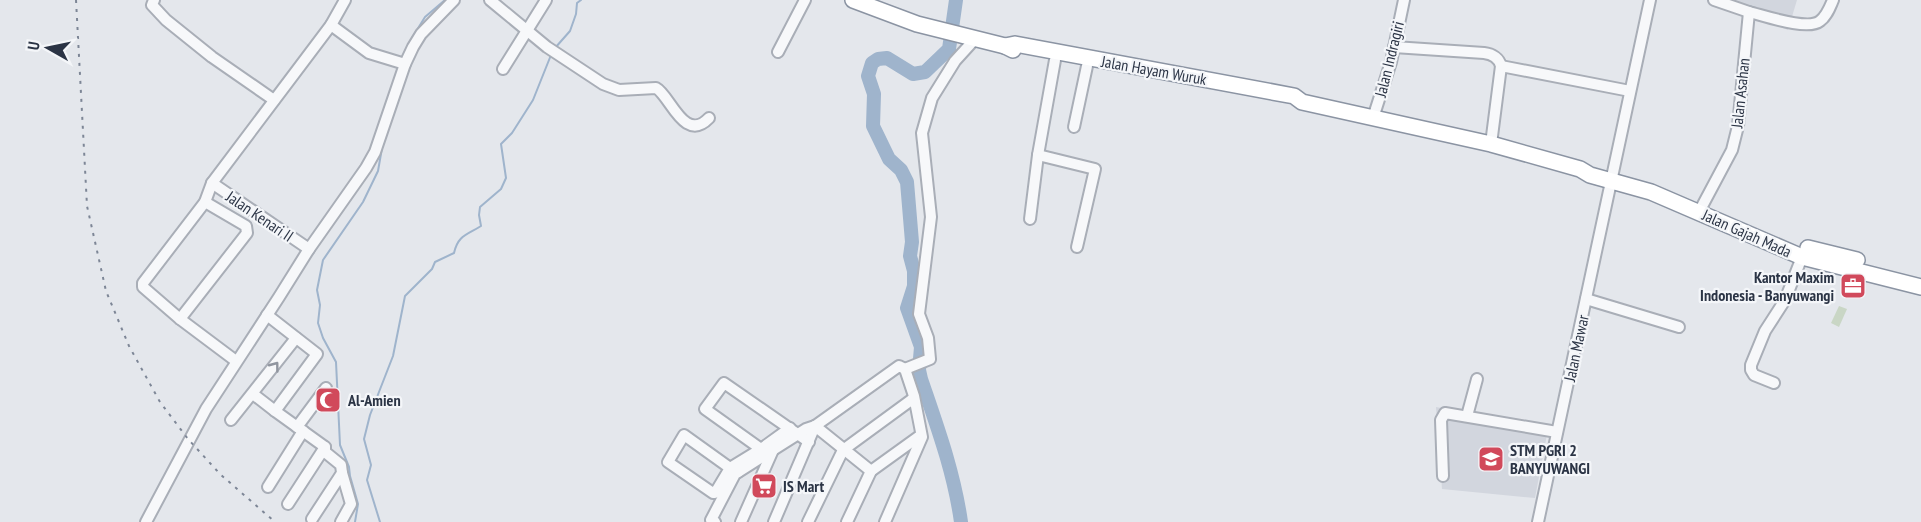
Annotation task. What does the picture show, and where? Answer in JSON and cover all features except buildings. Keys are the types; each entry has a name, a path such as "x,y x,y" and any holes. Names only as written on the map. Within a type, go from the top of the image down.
{"highway":[{"name":"Jalan Hayam Wuruk","path":"859,1 935,29 1005,46 1015,51 1260,100 1294,104 1302,102"},
{"name":"Jalan Hayam Wuruk","path":"1005,46 1015,44 1294,96 1302,102 1491,144 1580,169 1587,174 1612,177"},
{"name":"Jalan Gajah Mada","path":"1612,177 1701,208 1802,257 1921,287"},
{"path":"1612,177 1632,177 1660,186 1701,208 1794,244 1921,276"}],"street":[{"path":"154,0 152,5 166,20 212,57 274,99"},
{"path":"236,361 180,319 143,287 143,284 205,202 212,183 331,26 345,0"},
{"path":"146,522 188,439 236,361 309,249 366,168 382,132 405,64 421,34 454,0"},
{"path":"490,0 548,47 586,74 614,89 625,91 648,87 659,89 675,114 685,121 698,125 705,123 709,118"},
{"path":"502,69 546,0"},
{"path":"778,52 805,0"},
{"name":"Jalan Indragiri","path":"1373,118 1391,62 1404,0"},
{"name":"Jalan Mawar","path":"1541,521 1557,432 1650,0"},
{"path":"1714,0 1749,12 1800,24 1819,22 1833,0"},
{"name":"Jalan Asahan","path":"1701,208 1732,150 1738,126 1749,12"},
{"path":"331,26 369,53 405,64"},
{"path":"734,470 684,435 668,462 714,494 734,470 794,431 815,426 899,366 914,365 930,359 928,338 920,314 931,217 922,133 932,98 971,38"},
{"path":"1394,47 1497,60 1630,91"},
{"path":"1030,219 1038,155 1056,60"},
{"path":"1491,144 1497,60"},
{"path":"1074,128 1087,66"},
{"path":"1038,155 1095,169 1077,248"},
{"name":"Jalan Kenari II","path":"212,183 309,249"},
{"path":"180,319 245,238 248,230 246,226 205,202"},
{"path":"1774,383 1754,375 1751,365 1765,331 1785,300 1802,257"},
{"path":"1586,299 1678,327"},
{"path":"267,315 317,356 275,411"},
{"path":"231,420 253,394 294,336"},
{"path":"885,522 922,437 914,398 914,365"},
{"path":"1467,416 1478,379"},
{"path":"767,449 705,409 724,383 810,442"},
{"path":"268,488 300,429 326,388"},
{"path":"253,394 325,447 326,452 341,465 351,504 341,522"},
{"path":"808,522 843,450 914,398"},
{"path":"1443,476 1443,416 1448,413 1557,432"},
{"path":"774,522 815,426"},
{"path":"815,426 871,471"},
{"path":"847,522 871,471 921,435"},
{"path":"288,504 325,447"},
{"path":"741,522 767,449"},
{"path":"715,522 711,520 734,470"},
{"path":"312,519 342,472"}],"shaded area":[{"path":"1710,0 1797,0 1788,30"},
{"name":"STM PGRI 2 BANYUWANGI","path":"1436,407 1548,429 1535,498 1442,489"}],"green space":[{"path":"1839,306 1847,309 1839,327 1831,323"}],"waterway":[{"path":"412,38 425,17 445,0"},
{"path":"555,48 570,31 577,3 581,0"},
{"path":"956,0 949,49 925,72 913,74 887,58 878,59 872,63 868,76 874,94 873,126 889,159 901,170 907,182 912,242 910,256 914,271 914,286 907,308 921,347 919,370 921,379 949,467 961,522"},
{"path":"380,522 367,480 371,465 364,439 370,415 393,356 405,296 432,269 435,262 454,253 458,242 481,226 480,207 501,189 506,178 501,144 512,133 533,100 551,55"},
{"path":"394,80 399,66"},
{"path":"355,522 358,504 349,467 340,445 336,362 318,323 320,305 317,290 323,260 363,202 378,171 382,148"}],"railway":[{"path":"76,0 87,206 106,291 129,346 160,402 188,439 220,474 275,522"}],"place":[{"name":"Kantor Maxim Indonesia - Banyuwangi","path":"1853,286"},
{"name":"Al-Amien","path":"328,400"},
{"name":"STM PGRI 2 BANYUWANGI","path":"1491,459"},
{"name":"IS Mart","path":"764,486"}]}
